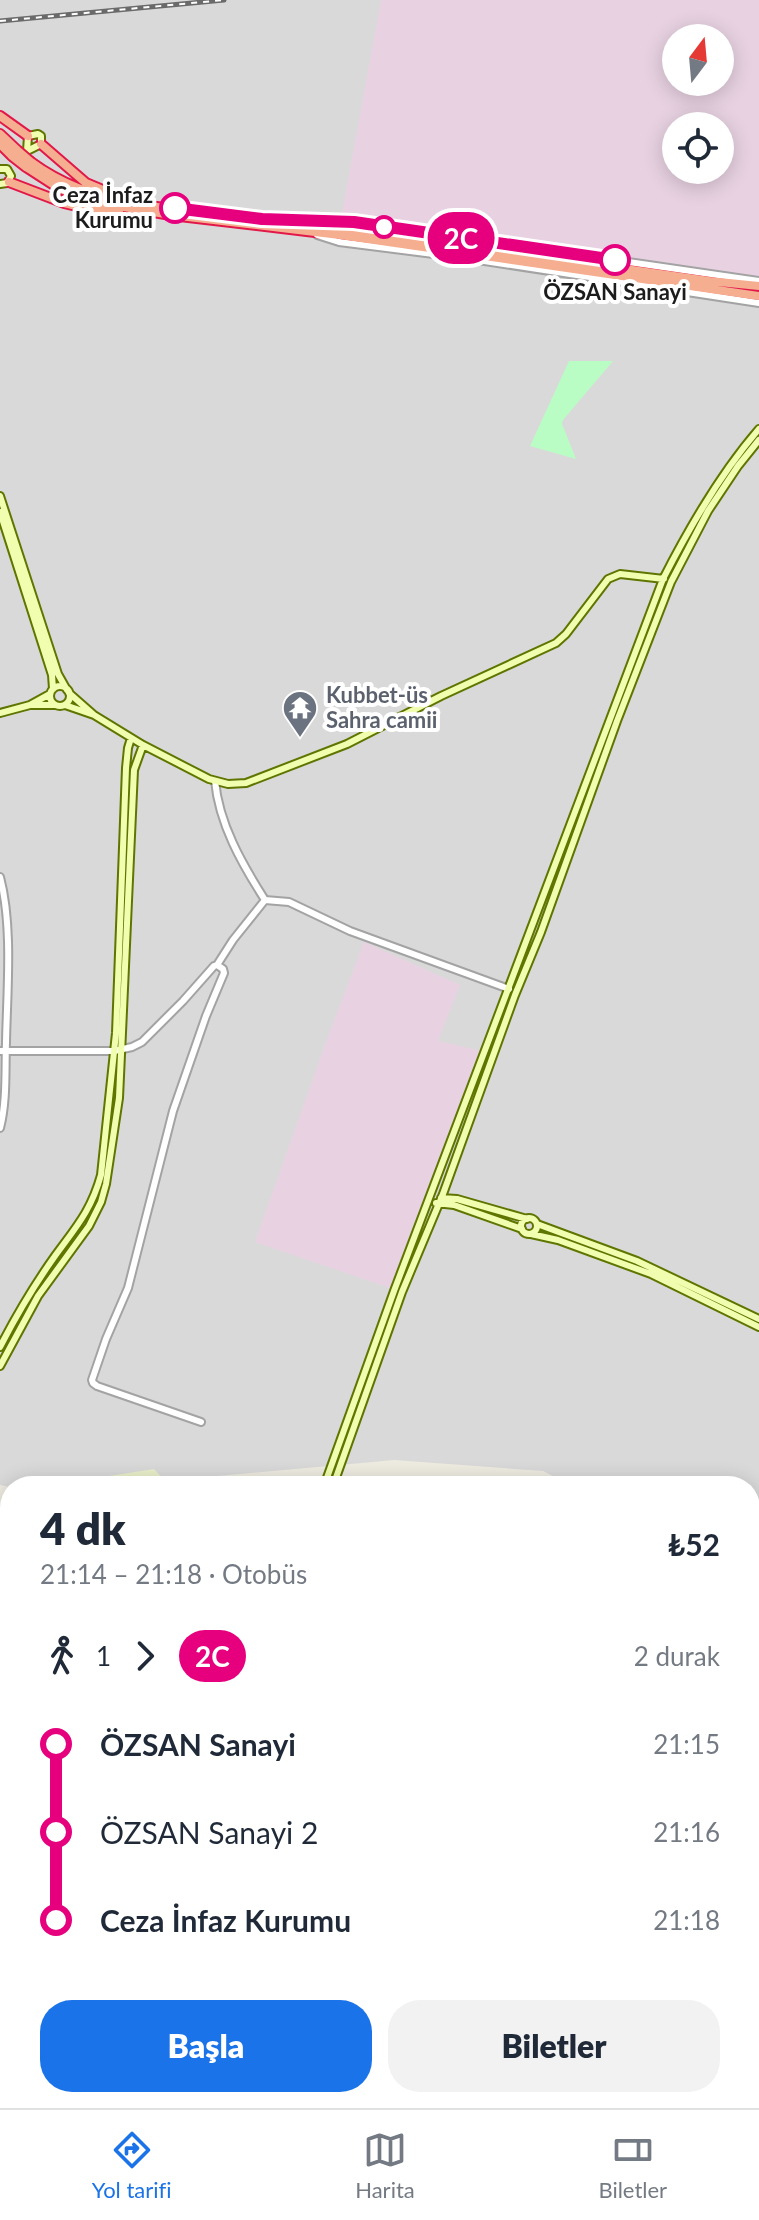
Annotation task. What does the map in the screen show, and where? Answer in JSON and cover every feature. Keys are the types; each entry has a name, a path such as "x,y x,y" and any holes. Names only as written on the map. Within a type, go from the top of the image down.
{"highway":[{"path":"0,116 28,136"},
{"path":"0,134 13,161"},
{"path":"0,144 13,161 75,188 140,205 444,243 759,289"},
{"path":"41,144 86,183 140,205"},
{"path":"28,165 44,180 73,194 106,204 171,215"},
{"path":"3,184 89,209 302,230 741,294 759,289"}],"main road":[{"path":"38,134 41,144 27,151 28,136 38,134"},
{"path":"0,169 13,161"},
{"path":"3,184 11,176 13,161"},
{"path":"328,1476 394,1291 663,579 704,504 739,452 759,429"},
{"path":"337,1476 402,1292 440,1201 671,582 708,511 759,440"},
{"path":"1,502 58,674 68,691 69,700 65,705"},
{"path":"0,512 47,655 52,675 51,701 55,705"},
{"path":"30,705 60,687 94,715 179,764 215,781 246,783 347,744 546,648 566,634 608,579 615,575 671,582"},
{"path":"0,713 30,705 65,705 94,715"},
{"path":"0,1366 38,1296 89,1226 101,1202 112,1152 119,1098 126,768 131,738"},
{"path":"0,1347 55,1256 76,1230 96,1193 101,1175 118,1050 134,770 143,745"},
{"path":"430,1198 651,1274 759,1327"},
{"path":"440,1201 457,1199 534,1220 537,1224 637,1261 759,1319"},
{"path":"522,1229 527,1219"},
{"path":"531,1234 536,1231 537,1224"}],"street":[{"path":"302,230 339,242 759,303"},
{"path":"643,285 678,284"},
{"path":"215,781 224,822 265,900"},
{"path":"0,877 6,931 5,1095 0,1128"},
{"path":"265,900 289,902 350,931 509,989"},
{"path":"3,1051 118,1050 142,1042 183,1001 210,968 217,965 265,900"},
{"path":"201,1422 97,1386 92,1380 128,1288 177,1098 224,973 217,965"}],"shaded area":[{"path":"0,0 759,0 759,1476 553,1476 543,1471 394,1460 217,1476 0,1476"},
{"path":"381,0 759,0 759,279 341,218"},
{"path":"364,942 460,985 438,1041 482,1051 390,1288 255,1242"}],"green space":[{"path":"569,361 613,361 563,420 576,459 530,446"},
{"path":"154,1469 161,1476 109,1476"}],"railway":[{"path":"0,21 224,0"}],"bus line":[{"name":"2C","path":"175,208 262,219 354,222 615,260"}],"place":[{"name":"Ceza İnfaz Kurumu","path":"175,208"},
{"name":"ÖZSAN Sanayi","path":"615,260"},
{"name":"Kubbet-üs Sahra camii","path":"300,739"}]}
